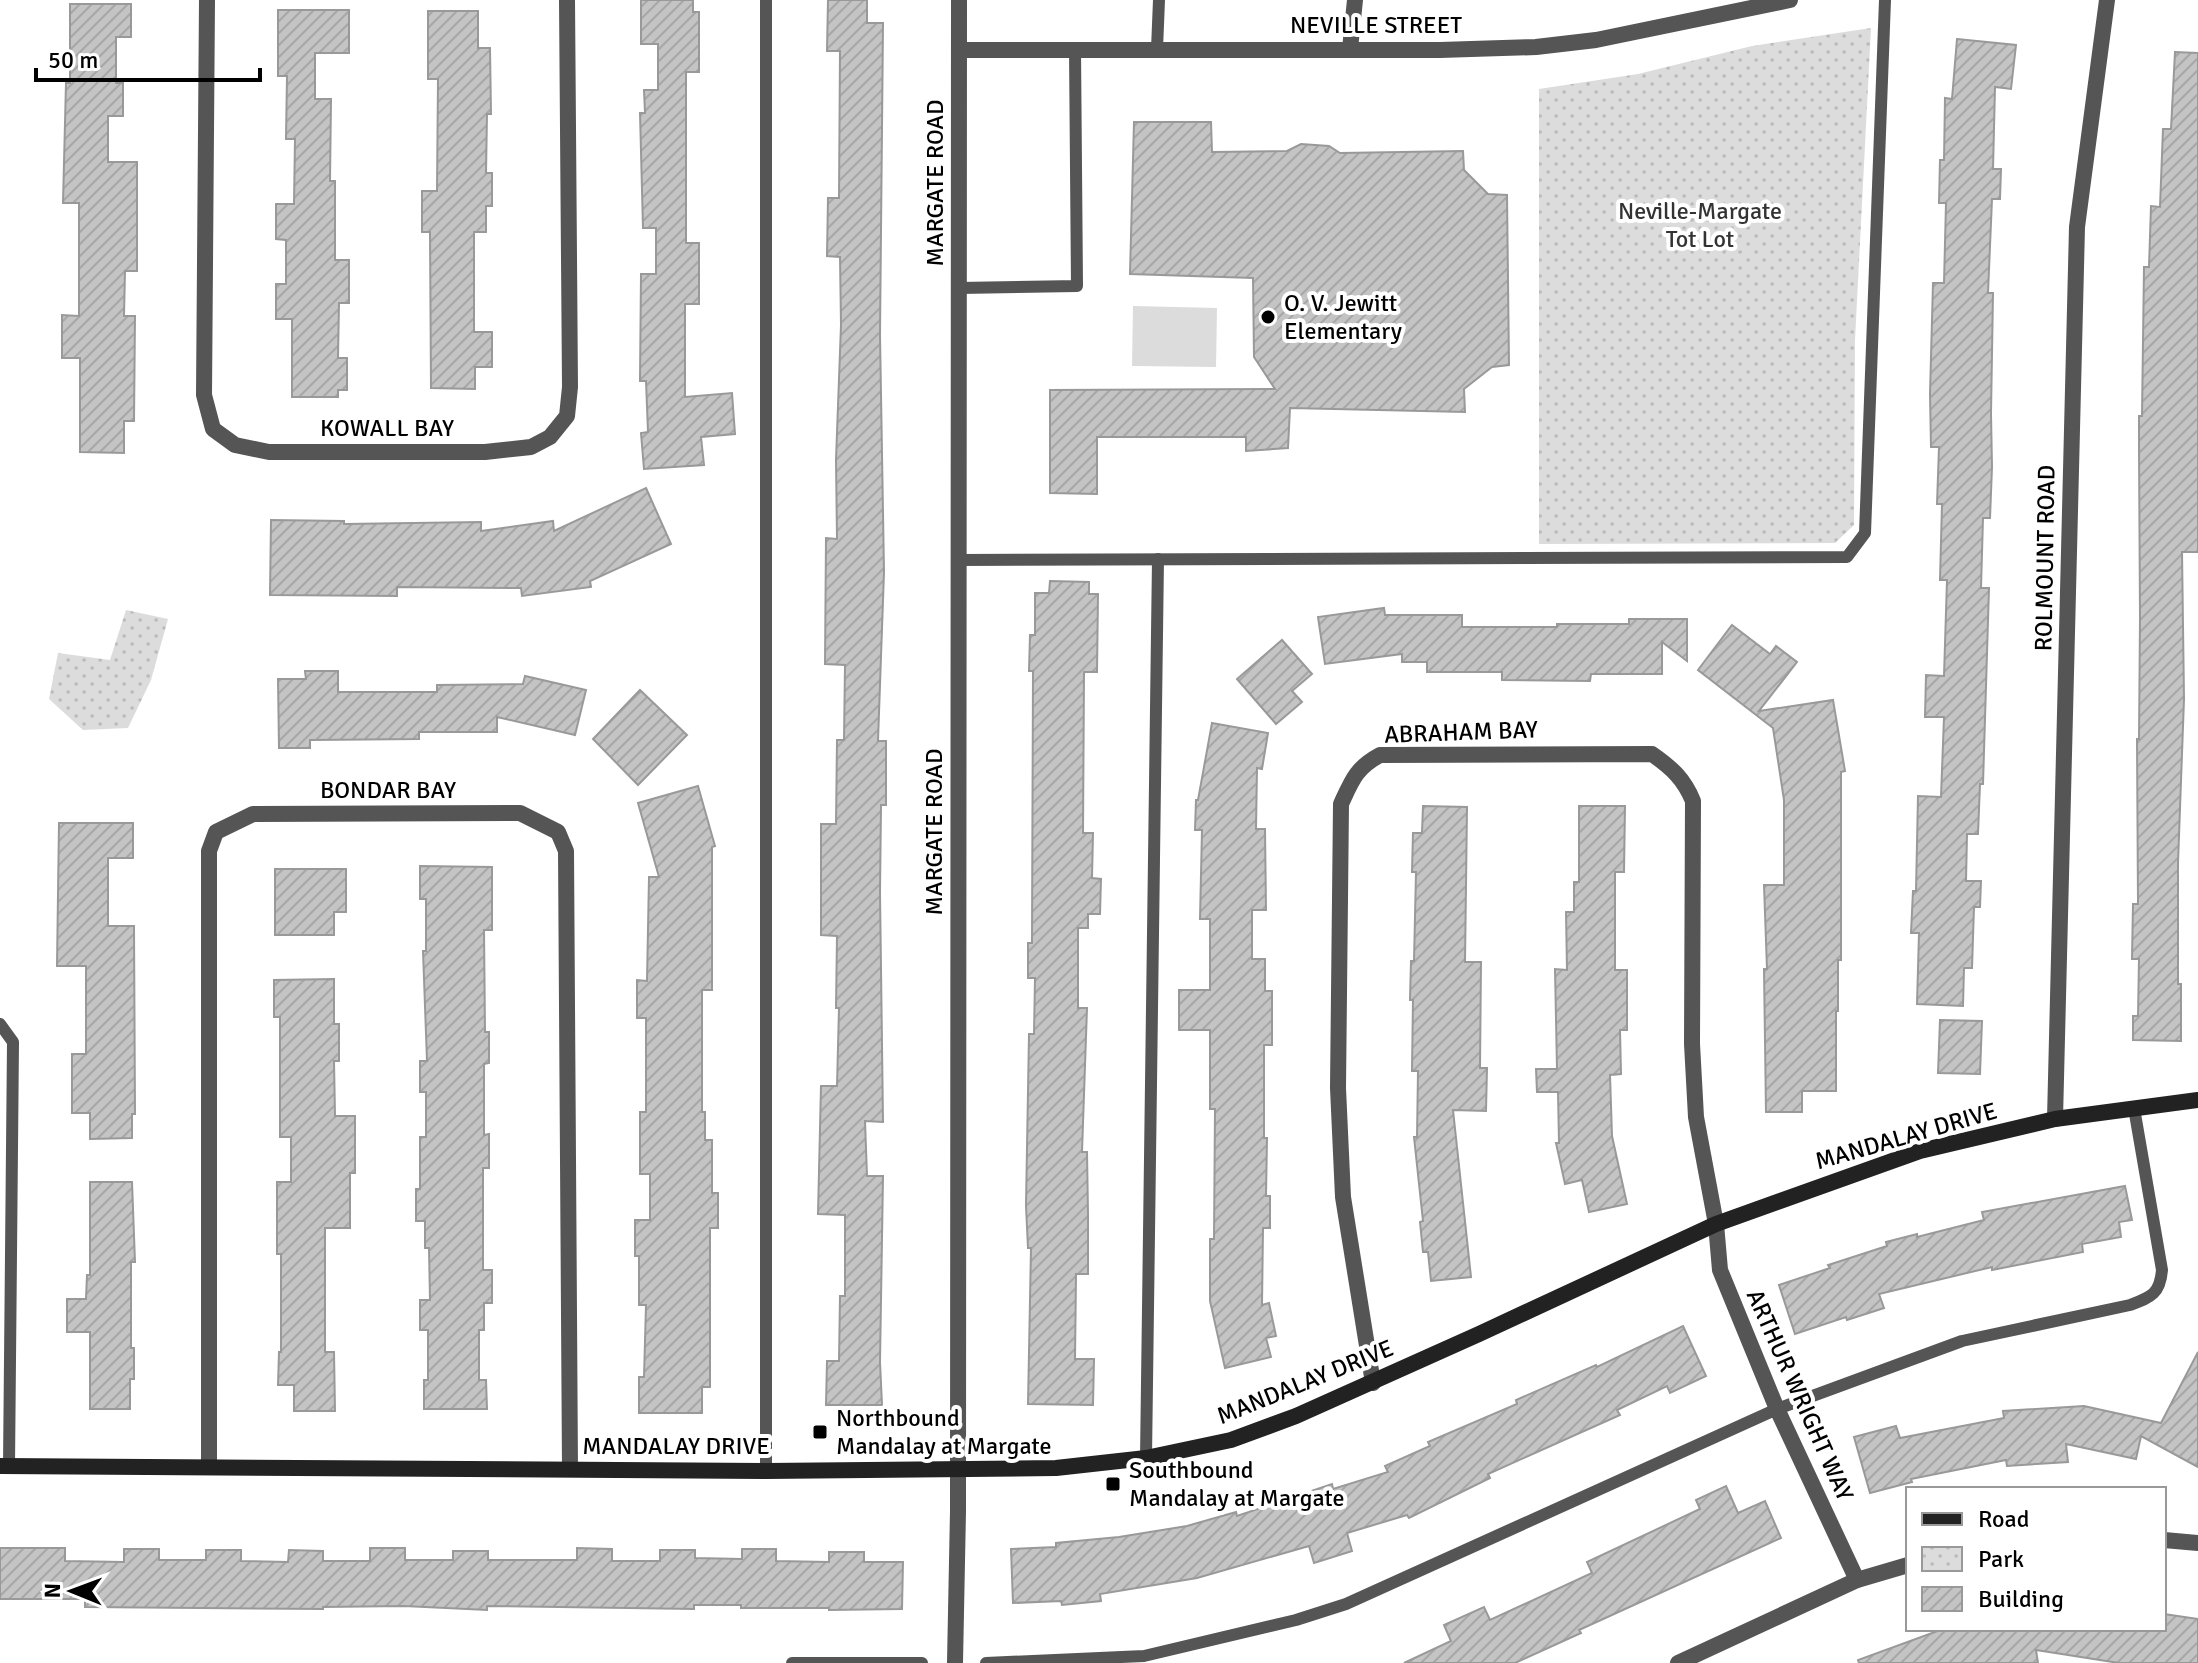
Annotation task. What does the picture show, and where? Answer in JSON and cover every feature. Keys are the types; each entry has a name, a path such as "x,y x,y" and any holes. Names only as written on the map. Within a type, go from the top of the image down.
{"street":[{"name":"KOWALL BAY","path":"207,0 204,395 213,429 235,445 269,452 470,452 531,447 550,437 567,416 570,387 567,0"},
{"name":"MARGATE ROAD","path":"955,1663 958,1468 959,0"},
{"path":"1350,49 1355,0"},
{"name":"NEVILLE STREET","path":"959,50 1536,47 1596,40 1741,6 1790,0"},
{"name":"ROLMOUNT ROAD","path":"2055,1119 2077,227 2107,0"},
{"name":"ABRAHAM BAY","path":"1373,1383 1343,1197 1338,1088 1339,831 1341,804 1353,777 1363,764 1380,755 1652,754 1674,769 1685,783 1693,801 1692,1044 1696,1117 1716,1224"},
{"name":"BONDAR BAY","path":"209,1467 209,851 216,832 253,814 520,813 558,832 566,851 570,1469"},
{"name":"MANDALAY DRIVE","path":"5,1466 766,1471 1056,1468 1146,1458 1231,1440 1373,1383 1716,1224 1920,1151 2055,1119 2198,1100"},
{"name":"ARTHUR WRIGHT WAY","path":"1716,1224 1720,1270 1777,1409 1857,1580"},
{"path":"2166,1540 2198,1543"},
{"path":"1678,1663 1857,1580 1906,1566"}],"lane":[{"path":"766,0 766,1471"},
{"path":"1157,49 1159,0"},
{"path":"958,560 1847,557 1865,533 1885,0"},
{"path":"959,288 1077,286 1075,49"},
{"path":"1146,1458 1158,559"},
{"path":"0,1024 13,1042 5,1466"},
{"path":"986,1663 1144,1660 1296,1620 1346,1604 1777,1409 1962,1341 2150,1298 2161,1285 2162,1270 2134,1108"},
{"path":"792,1663 922,1663"}],"green space":[{"name":"Neville-Margate Tot Lot","path":"1871,28 1855,340 1854,525 1835,543 1539,544 1539,89 1638,74 1752,46"},
{"path":"1133,306 1217,308 1216,367 1132,366"},
{"path":"126,610 168,619 151,680 128,728 83,730 49,699 58,653 110,660"}],"building":[{"path":"641,0 693,0 693,12 699,12 699,72 686,72 686,243 699,243 699,304 685,304 685,397 732,393 735,434 701,437 704,465 644,469 641,433 648,432 646,381 640,381 641,274 656,274 656,228 643,228 640,113 645,113 644,90 658,90 658,44 641,44"},
{"path":"828,0 867,0 867,23 883,23 880,335 884,572 878,741 886,741 886,805 881,805 880,892 883,1122 865,1121 867,1176 883,1176 882,1405 826,1405 827,1361 839,1361 840,1296 845,1296 845,1215 818,1214 821,1086 837,1086 839,1008 836,1008 837,936 821,935 821,824 836,824 837,740 844,740 845,665 825,664 826,538 837,539 836,460 841,325 840,257 827,256 828,198 839,198 840,51 827,51"},
{"path":"70,4 131,4 131,37 116,37 116,83 123,83 123,116 108,116 108,162 137,162 137,271 125,271 124,316 135,316 134,421 124,421 124,453 80,452 80,358 62,358 62,315 79,316 79,203 63,203 66,83 70,83"},
{"path":"278,10 349,10 349,53 315,53 315,99 331,99 330,181 335,181 335,260 349,260 349,303 339,303 338,358 347,358 347,390 338,390 338,397 292,397 292,319 276,319 276,284 286,284 286,240 276,239 276,204 294,204 295,139 286,139 287,76 278,76"},
{"path":"428,11 478,11 478,48 490,48 491,114 487,114 486,173 492,173 492,206 486,206 486,232 474,232 474,332 492,332 492,367 475,367 475,389 431,388 430,232 422,232 422,191 437,191 438,79 428,79"},
{"path":"1957,39 2016,45 2011,89 1995,87 1993,169 2001,169 2000,199 1992,199 1988,293 1993,293 1992,467 1990,518 1983,518 1981,588 1989,588 1983,784 1980,784 1978,834 1967,834 1966,881 1981,881 1980,907 1974,907 1972,968 1964,968 1963,1006 1917,1004 1919,933 1911,933 1913,891 1916,891 1918,796 1941,797 1944,717 1925,717 1926,675 1944,676 1947,580 1940,580 1942,504 1937,504 1939,447 1931,447 1930,394 1933,283 1944,283 1946,203 1939,203 1940,160 1944,160 1945,98 1952,99"},
{"path":"2175,52 2198,53 2198,552 2182,552 2184,699 2178,863 2181,1041 2133,1040 2133,1016 2138,1016 2139,959 2132,959 2133,904 2138,904 2139,416 2142,416 2144,267 2149,267 2151,206 2160,207 2163,129 2171,129"},
{"path":"1134,122 1211,122 1212,152 1287,151 1301,144 1329,146 1340,153 1463,151 1464,170 1488,194 1507,195 1509,365 1492,367 1464,389 1465,412 1290,408 1288,448 1246,451 1246,437 1097,437 1097,494 1050,493 1050,390 1275,389 1254,357 1253,278 1130,274"},
{"path":"646,488 671,544 590,581 591,587 522,596 521,588 397,587 397,596 270,595 271,520 344,521 344,524 481,522 481,531 553,521 554,531"},
{"path":"1050,581 1089,582 1089,594 1098,594 1097,672 1084,672 1083,833 1093,833 1092,878 1101,879 1100,914 1088,914 1088,928 1078,928 1078,1008 1087,1008 1082,1152 1087,1152 1088,1274 1076,1274 1075,1359 1094,1359 1093,1405 1028,1404 1031,1248 1028,1248 1026,1206 1029,1034 1034,1034 1035,978 1028,978 1028,943 1032,943 1033,671 1029,671 1030,635 1035,635 1035,593 1049,593"},
{"path":"1384,608 1385,615 1462,615 1462,627 1557,627 1557,624 1629,624 1629,619 1687,619 1687,661 1662,642 1662,674 1591,674 1590,681 1502,680 1502,672 1427,672 1427,662 1402,662 1402,654 1325,664 1318,617"},
{"path":"1732,625 1770,654 1776,646 1797,662 1759,711 1833,700 1845,771 1841,772 1841,960 1838,960 1836,1011 1836,1091 1802,1091 1802,1112 1766,1112 1764,885 1784,885 1784,800 1773,728 1698,670"},
{"path":"1282,640 1312,674 1292,691 1302,702 1276,724 1237,679"},
{"path":"305,671 338,671 338,692 437,692 437,685 523,684 525,676 586,690 575,735 497,717 497,732 419,732 419,739 310,740 310,748 279,748 278,679 306,679"},
{"path":"640,690 687,735 638,785 593,739"},
{"path":"1212,723 1268,733 1262,769 1257,768 1256,829 1265,829 1266,910 1252,910 1252,959 1265,959 1265,991 1272,991 1272,1045 1264,1045 1264,1138 1267,1138 1266,1196 1270,1196 1270,1228 1263,1228 1262,1305 1269,1303 1276,1336 1266,1338 1271,1357 1225,1368 1210,1301 1215,1109 1210,1109 1210,1030 1179,1030 1179,990 1210,990 1210,919 1200,919 1202,830 1195,830 1196,800"},
{"path":"698,786 715,846 712,847 712,990 702,990 702,1112 705,1112 705,1140 712,1140 712,1193 718,1193 718,1228 710,1228 710,1387 702,1387 702,1413 639,1413 639,1377 644,1377 646,1305 639,1305 635,1220 650,1220 650,1174 640,1174 640,1112 646,1112 646,1018 637,1018 637,980 647,981 649,877 659,877 638,803"},
{"path":"1423,806 1467,807 1465,962 1481,962 1480,1068 1487,1068 1486,1111 1453,1110 1471,1277 1431,1281 1428,1252 1423,1252 1420,1222 1423,1221 1414,1137 1417,1137 1418,1071 1412,1071 1413,1000 1410,1000 1416,872 1412,872 1413,833 1422,833"},
{"path":"1579,806 1625,806 1624,872 1615,872 1615,970 1627,970 1627,1030 1620,1030 1621,1074 1610,1075 1612,1136 1627,1204 1589,1212 1582,1180 1565,1184 1556,1143 1559,1143 1558,1092 1537,1092 1536,1069 1557,1069 1555,969 1567,970 1566,912 1574,912 1574,882 1579,882"},
{"path":"59,823 133,823 133,858 108,858 108,926 134,926 135,1114 132,1114 132,1138 90,1139 90,1113 72,1113 72,1054 86,1054 86,966 57,966"},
{"path":"420,866 492,867 492,930 484,930 485,1032 489,1032 489,1063 484,1064 484,1135 489,1134 489,1168 483,1168 483,1270 492,1270 492,1303 484,1303 484,1330 479,1330 479,1380 486,1380 487,1409 424,1409 424,1380 428,1380 428,1330 420,1330 420,1300 430,1300 425,1221 416,1221 416,1189 420,1189 420,1137 426,1137 426,1092 420,1092 420,1061 427,1061 423,951 426,951 426,899 420,899"},
{"path":"275,869 346,869 346,912 334,912 334,935 275,935"},
{"path":"334,979 334,1024 339,1024 339,1061 334,1061 335,1116 355,1116 355,1173 350,1173 350,1228 325,1228 325,1352 334,1352 335,1411 294,1411 294,1385 278,1385 281,1254 277,1254 277,1182 291,1182 291,1137 280,1137 280,1017 274,1017 274,980"},
{"path":"1940,1020 1982,1021 1980,1074 1938,1073"},
{"path":"90,1182 132,1182 135,1262 131,1262 131,1348 134,1348 134,1379 130,1379 130,1409 90,1409 90,1332 67,1332 67,1299 86,1299 87,1275 90,1275"},
{"path":"2125,1186 2132,1220 2119,1222 2121,1237 2082,1244 2083,1252 1992,1270 1992,1267 1879,1294 1884,1308 1795,1334 1779,1285 1887,1246 1886,1242 1984,1220 1982,1212"},
{"path":"1683,1326 1706,1376 1670,1393 1667,1386 1617,1410 1620,1415 1488,1474 1490,1478 1409,1518 1407,1515 1347,1533 1352,1551 1314,1563 1309,1546 1197,1578 1100,1594 1101,1601 1062,1605 1061,1601 1013,1603 1011,1549 1056,1547 1056,1543 1187,1526 1236,1512 1237,1516 1332,1484 1333,1489 1388,1472 1385,1466 1430,1446 1428,1442"},
{"path":"2198,1352 2198,1467 2141,1436 2136,1459 2066,1444 2068,1462 2007,1466 2006,1460 1911,1479 1912,1482 1870,1493 1854,1437 1896,1426 1900,1438 2004,1418 2003,1411 2084,1406 2161,1423"},
{"path":"1726,1486 1738,1513 1765,1501 1781,1538 1579,1630 1581,1633 1515,1663 1404,1663 1451,1641 1444,1625 1484,1607 1490,1620 1592,1573 1587,1562 1700,1509 1696,1500"},
{"path":"0,1548 65,1548 65,1561 124,1562 124,1549 159,1549 159,1560 206,1560 206,1550 241,1550 241,1561 288,1562 289,1550 323,1551 323,1561 370,1561 370,1548 405,1548 405,1560 453,1560 453,1551 488,1551 488,1560 577,1560 577,1548 612,1549 612,1561 660,1561 660,1550 695,1550 695,1558 742,1559 742,1549 776,1549 776,1561 829,1562 829,1552 864,1552 864,1562 903,1562 902,1609 741,1608 741,1605 694,1605 694,1609 487,1606 487,1610 404,1606 323,1609 85,1607 85,1599 0,1599"},
{"path":"2166,1614 2198,1619 2198,1663 2119,1663 2036,1650 2038,1663 1859,1663 1858,1660 1938,1631 2166,1631"}],"place":[{"name":"O. V. Jewitt Elementary","path":"1268,317"},
{"name":"Northbound Mandalay at Margate","path":"820,1432"},
{"name":"Southbound Mandalay at Margate","path":"1113,1484"}]}
